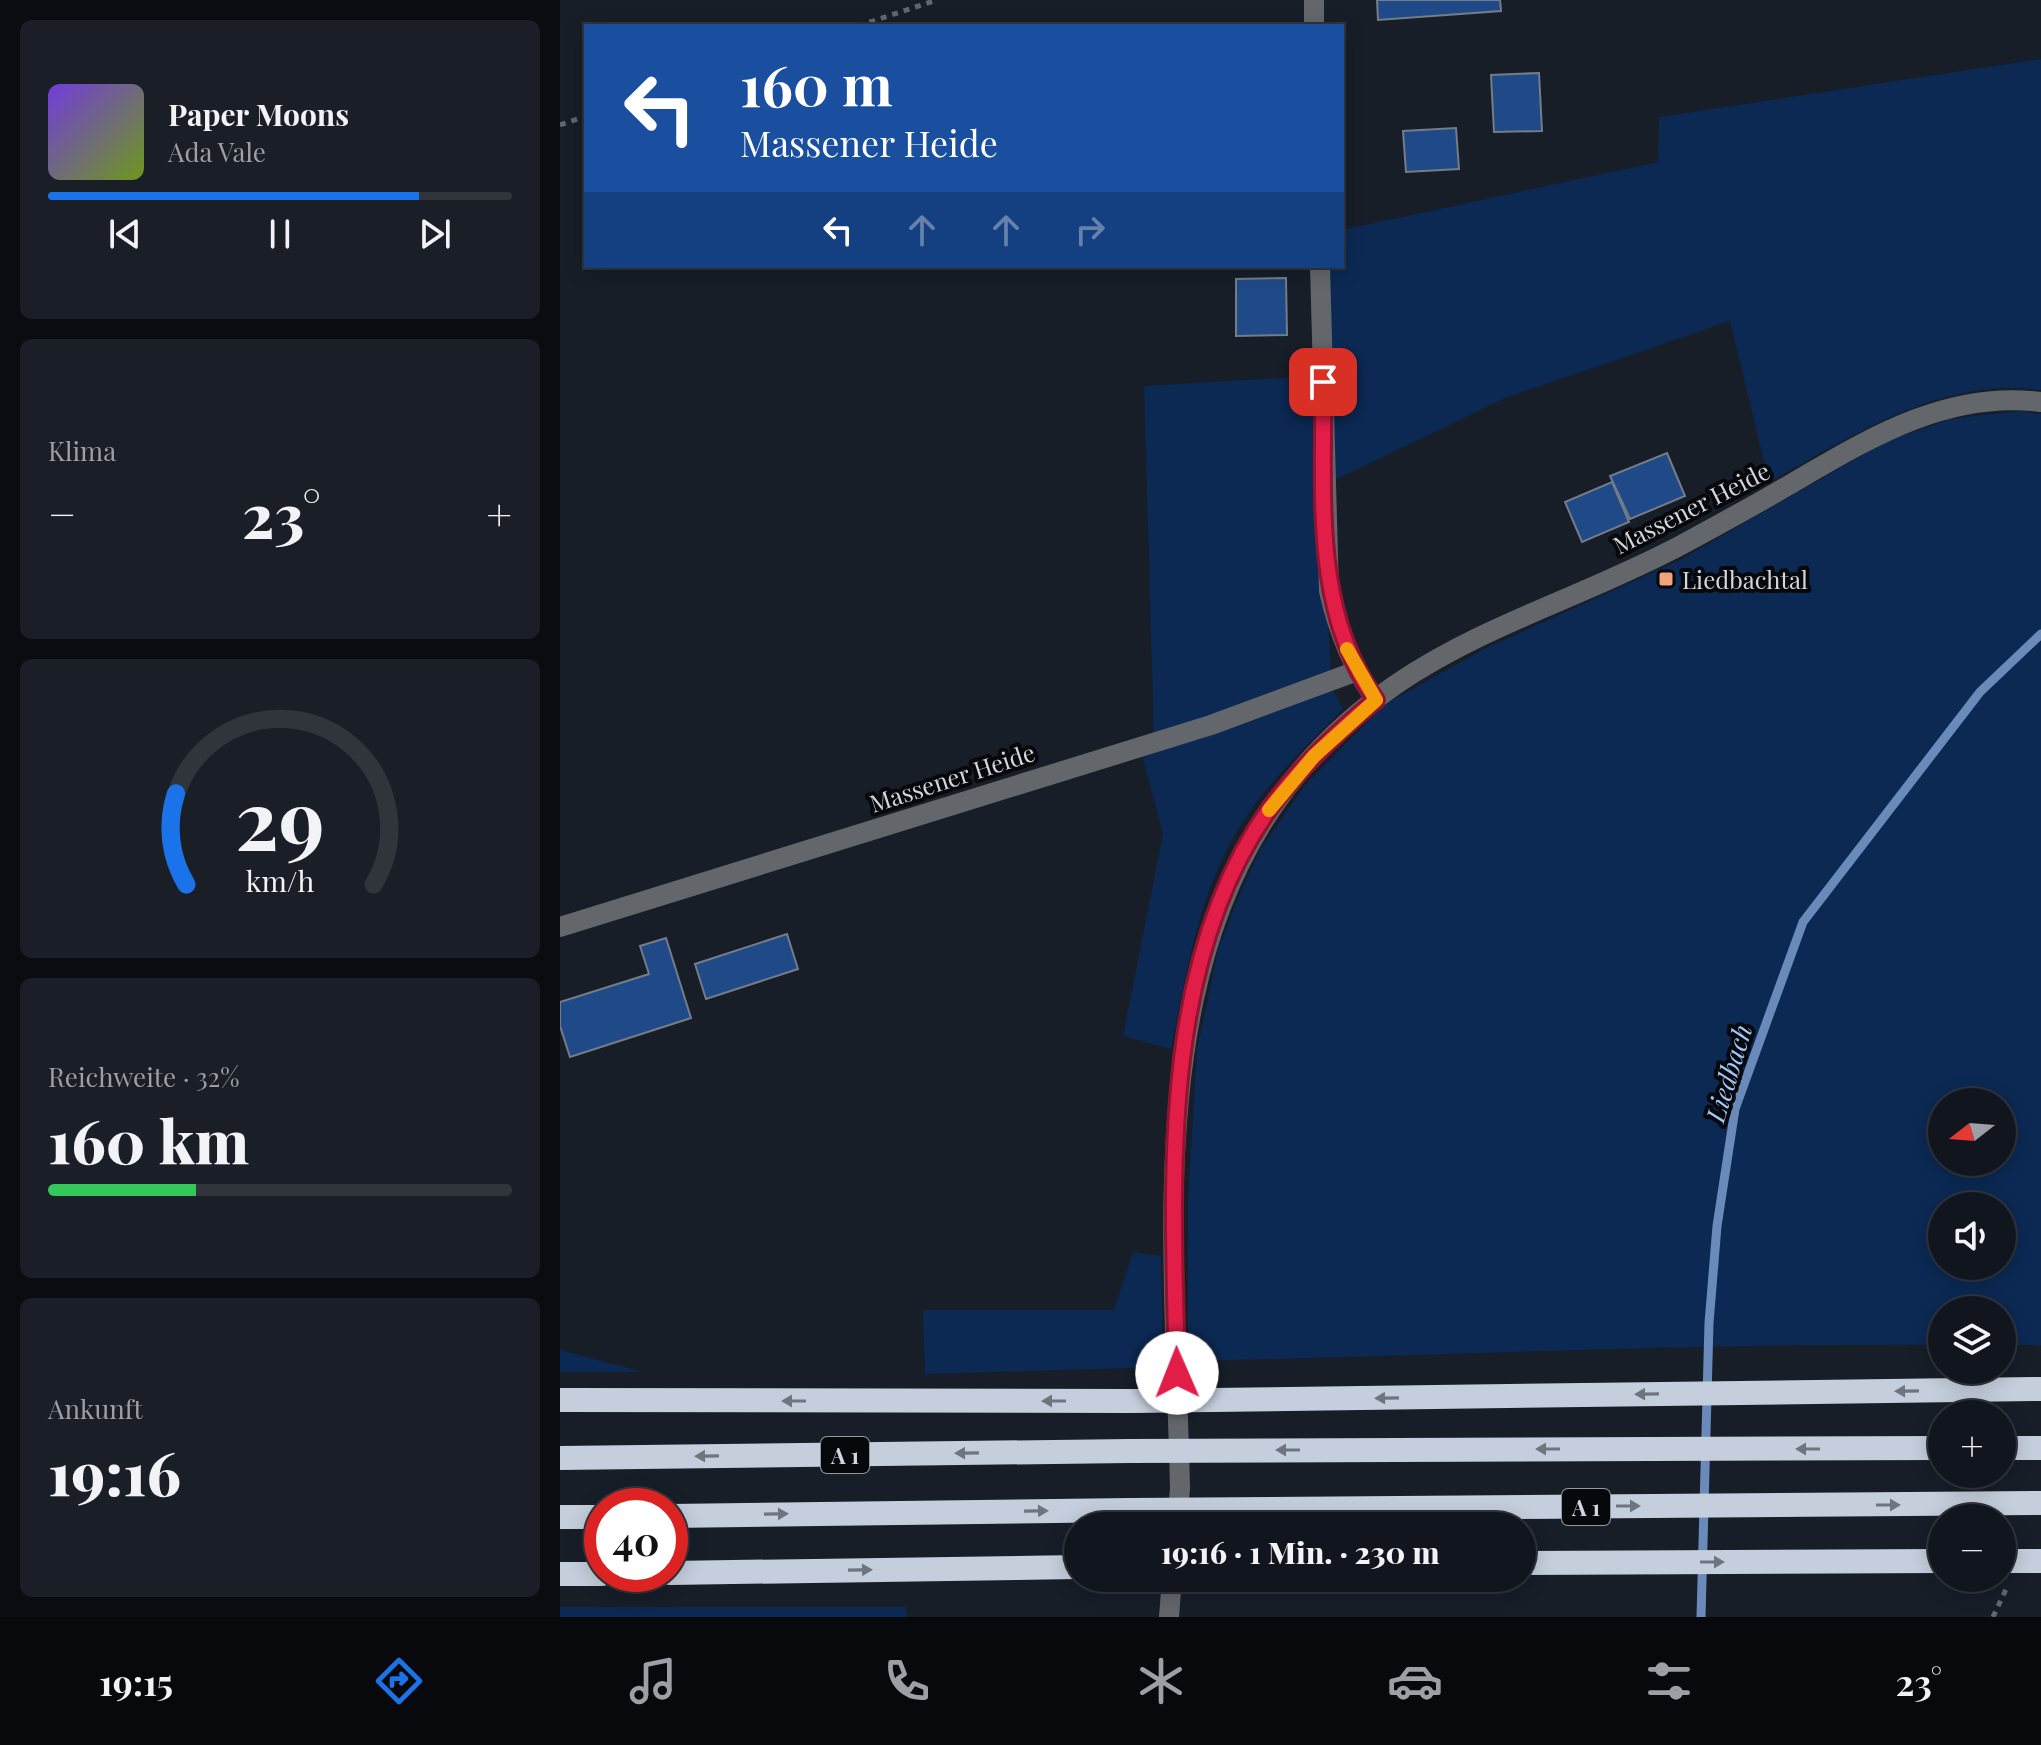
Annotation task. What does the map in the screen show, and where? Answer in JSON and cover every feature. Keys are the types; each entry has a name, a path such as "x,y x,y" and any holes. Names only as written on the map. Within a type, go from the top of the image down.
{"highway":[{"path":"560,1400 1132,1401 2041,1389"},
{"name":"A 1","path":"560,1458 1129,1451 1928,1448"},
{"path":"2016,1448 2041,1448"},
{"name":"A 1","path":"688,1516 2041,1503"},
{"path":"560,1517 584,1517"},
{"path":"1536,1563 1928,1561"},
{"path":"2016,1561 2041,1561"},
{"path":"688,1573 1064,1567"},
{"path":"560,1574 584,1574"}],"street":[{"path":"1314,0 1314,24"},
{"path":"1320,268 1329,591 1337,626 1357,671 1376,700"},
{"name":"Massener Heide","path":"1178,1512 1176,1123 1184,1050 1205,947 1228,882 1268,811 1314,756 1376,700 1440,657 1676,548 1880,432 1946,408 2018,399 2041,402"},
{"name":"Massener Heide","path":"560,927 1211,725 1357,671"},
{"path":"1169,1617 1171,1592"}],"path":[{"path":"864,24 937,0"},
{"path":"560,125 584,117"}],"shaded area":[{"path":"2041,59 2041,390 2004,388 1968,392 1933,401 1866,429 1769,482 1730,321 1505,398 1335,480 1327,268 1344,268 1344,230 1658,162 1659,117"},
{"path":"1315,376 1331,675 1154,739 1144,386"},
{"path":"2018,411 2041,414 2041,1345 2016,1345 2016,1296 1928,1296 1928,1345 1660,1348 1188,1361 1188,1199 1197,1050 1218,950 1239,896 1261,848 1306,784 1384,705 1484,649 1680,560 1885,442 1950,419"},
{"path":"1332,688 1343,709 1259,799 1223,858 1194,938 1171,1049 1123,1036 1163,834 1142,755"},
{"path":"1133,1252 1161,1256 1163,1367 925,1374 923,1310 1114,1310"},
{"path":"560,1350 643,1372 560,1372"},
{"path":"560,1607 906,1607 907,1617 560,1617"}],"building":[{"path":"1377,0 1500,0 1501,11 1378,20"},
{"path":"1539,73 1542,131 1494,132 1491,75"},
{"path":"1456,128 1459,169 1406,172 1403,131"},
{"path":"1286,278 1287,335 1236,336 1236,279"},
{"path":"1667,453 1685,496 1630,519 1610,476"},
{"path":"1612,482 1629,522 1582,542 1565,502"},
{"path":"787,934 798,969 706,999 695,964"},
{"path":"666,938 691,1018 570,1057 560,1026 560,1002 649,974 640,946"}],"waterway":[{"name":"Liedbach","path":"1701,1617 1709,1323 1717,1226 1735,1109 1803,922 1980,692 2041,634"}],"slow traffic":[{"path":"1269,810 1295,776 1337,732 1376,700 1363,682 1347,649"}],"place":[{"name":"Liedbachtal","path":"1666,579"}],"route":[{"path":"1177,1373 1176,1123 1184,1050 1205,947 1228,882 1268,811 1295,776 1337,732 1376,700 1357,671 1337,626 1329,591 1323,382"}]}
